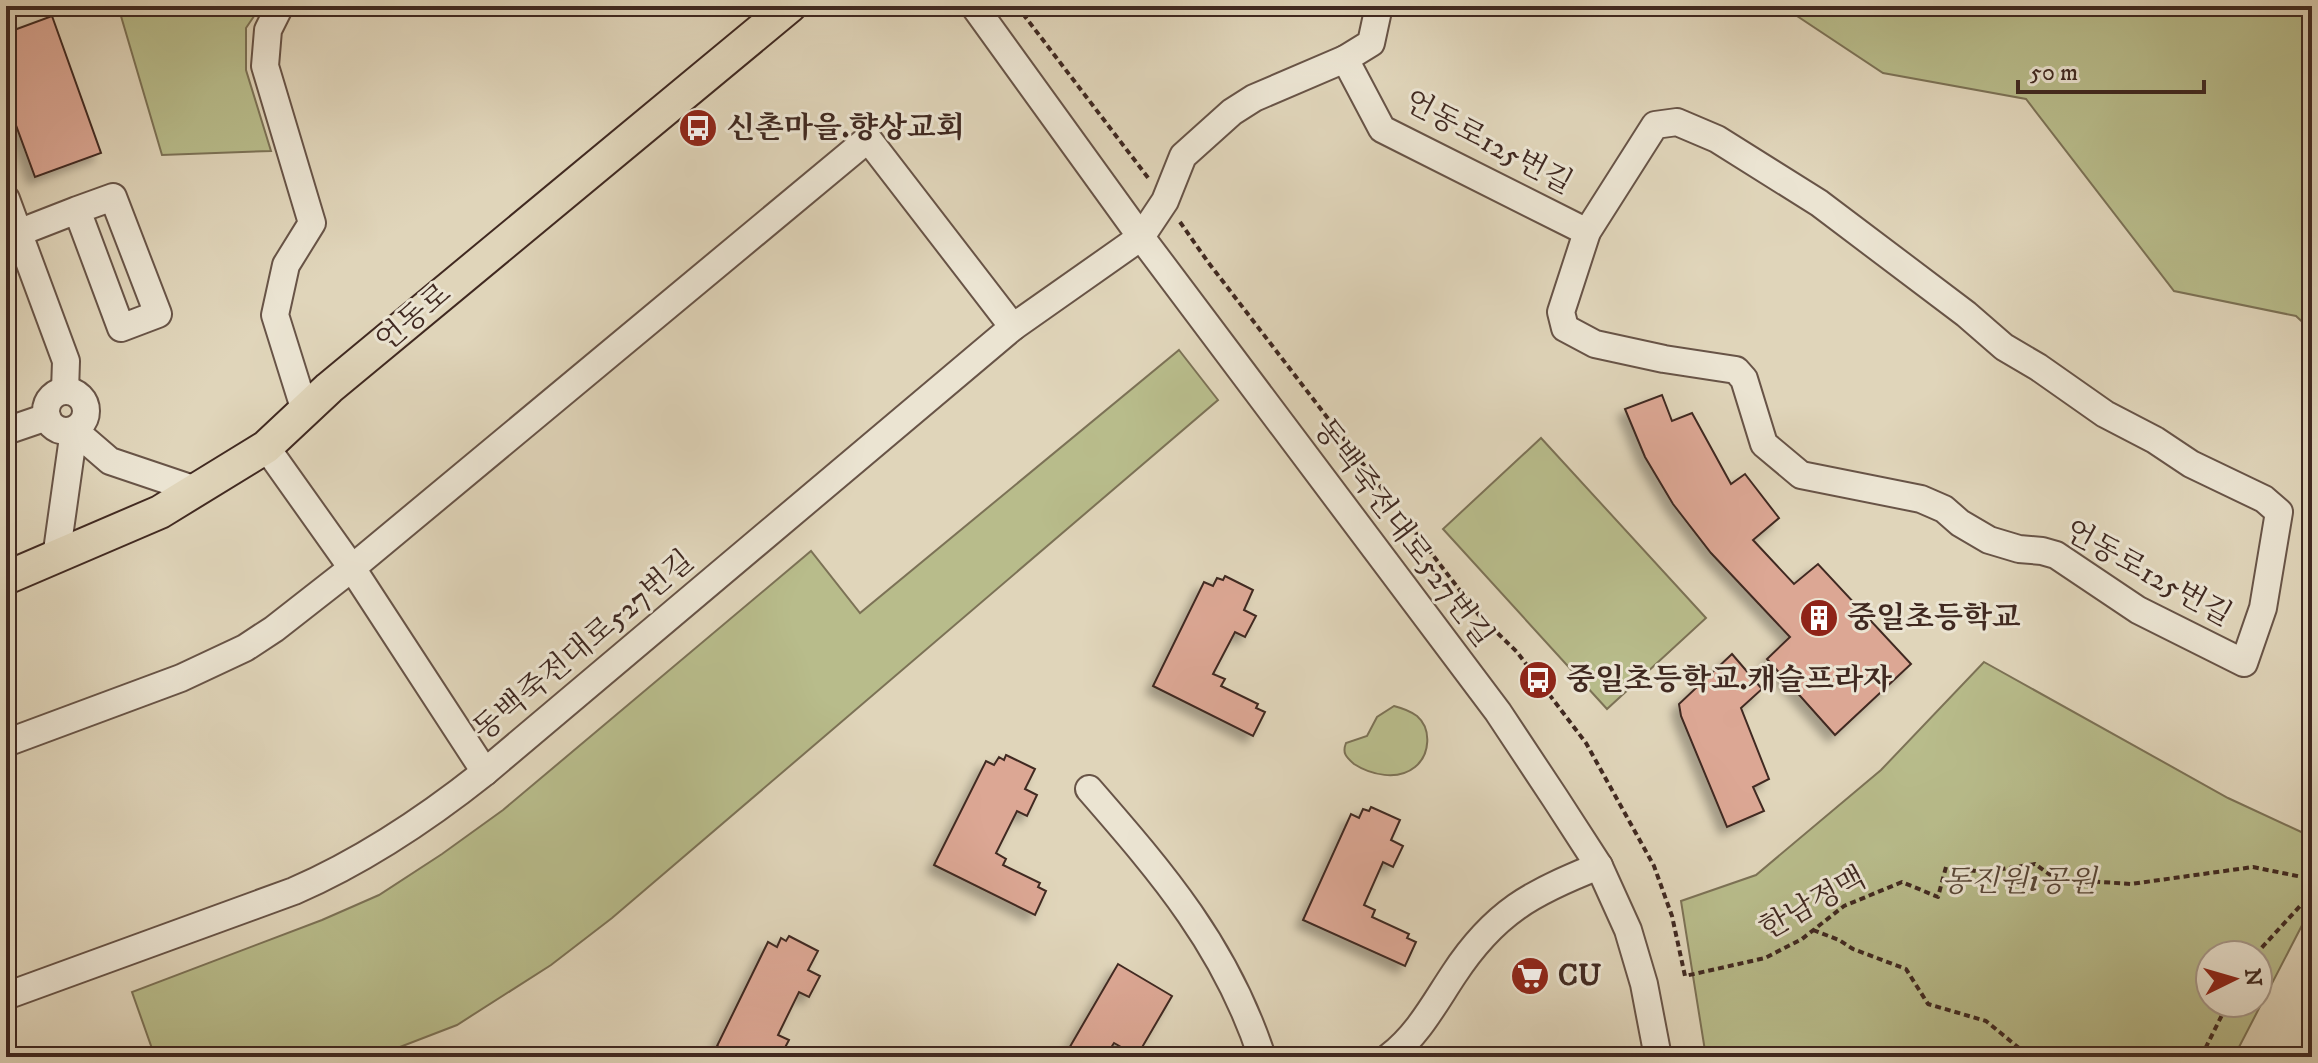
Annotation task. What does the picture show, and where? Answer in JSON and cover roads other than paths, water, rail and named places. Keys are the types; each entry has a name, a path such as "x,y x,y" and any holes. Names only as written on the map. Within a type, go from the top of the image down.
{"main road":[{"name":"언동로","path":"6,578 160,512 266,447 329,388 790,6"}],"street":[{"path":"280,6 268,30 265,66 312,223 286,265 275,315 305,411"},
{"name":"동백죽전대로527번길","path":"974,6 1141,237 1498,712 1599,866 1628,930 1644,984 1658,1057"},
{"path":"1141,237 1165,201 1183,156 1232,112 1254,98 1345,59 1371,43 1379,6"},
{"name":"언동로125번길","path":"1345,59 1382,129 1587,232"},
{"name":"언동로125번길","path":"1677,122 1717,139 1819,203 1966,314 2004,347 2105,414 2155,440 2191,464 2264,499 2279,512 2263,608 2244,663 2138,610 2056,555 1989,540 1960,523 1944,509 1921,499 1801,475 1764,444 1744,379 1736,370 1595,344 1565,328 1561,312 1587,232 1655,125 1677,122"},
{"path":"6,743 181,678 245,648 274,629 352,568 868,139 1013,327"},
{"path":"18,233 77,210 113,197 158,314 121,328 77,210"},
{"path":"6,199 66,361 65,391"},
{"name":"동백죽전대로527번길","path":"6,996 294,891 324,878 405,831 485,772 1013,327 1141,237"},
{"path":"65,391 78,394 86,406 85,420 74,430 60,431 49,423 45,409 52,396 65,391"},
{"path":"6,431 47,417"},
{"path":"74,430 110,461 196,490"},
{"path":"56,558 74,430"},
{"path":"266,447 352,568 485,772"},
{"path":"1089,789 1149,858 1197,922 1240,1001 1262,1057"},
{"path":"1389,1057 1417,1030 1470,952 1503,915 1527,898 1599,866"}],"place":[{"name":"신촌마을.향상교회","path":"698,128"},
{"name":"중일초등학교","path":"1819,618"},
{"name":"중일초등학교.캐슬프라자","path":"1538,680"},
{"name":"CU","path":"1530,976"}],"park label":[{"name":"동진원1공원","path":"2019,882"}]}
